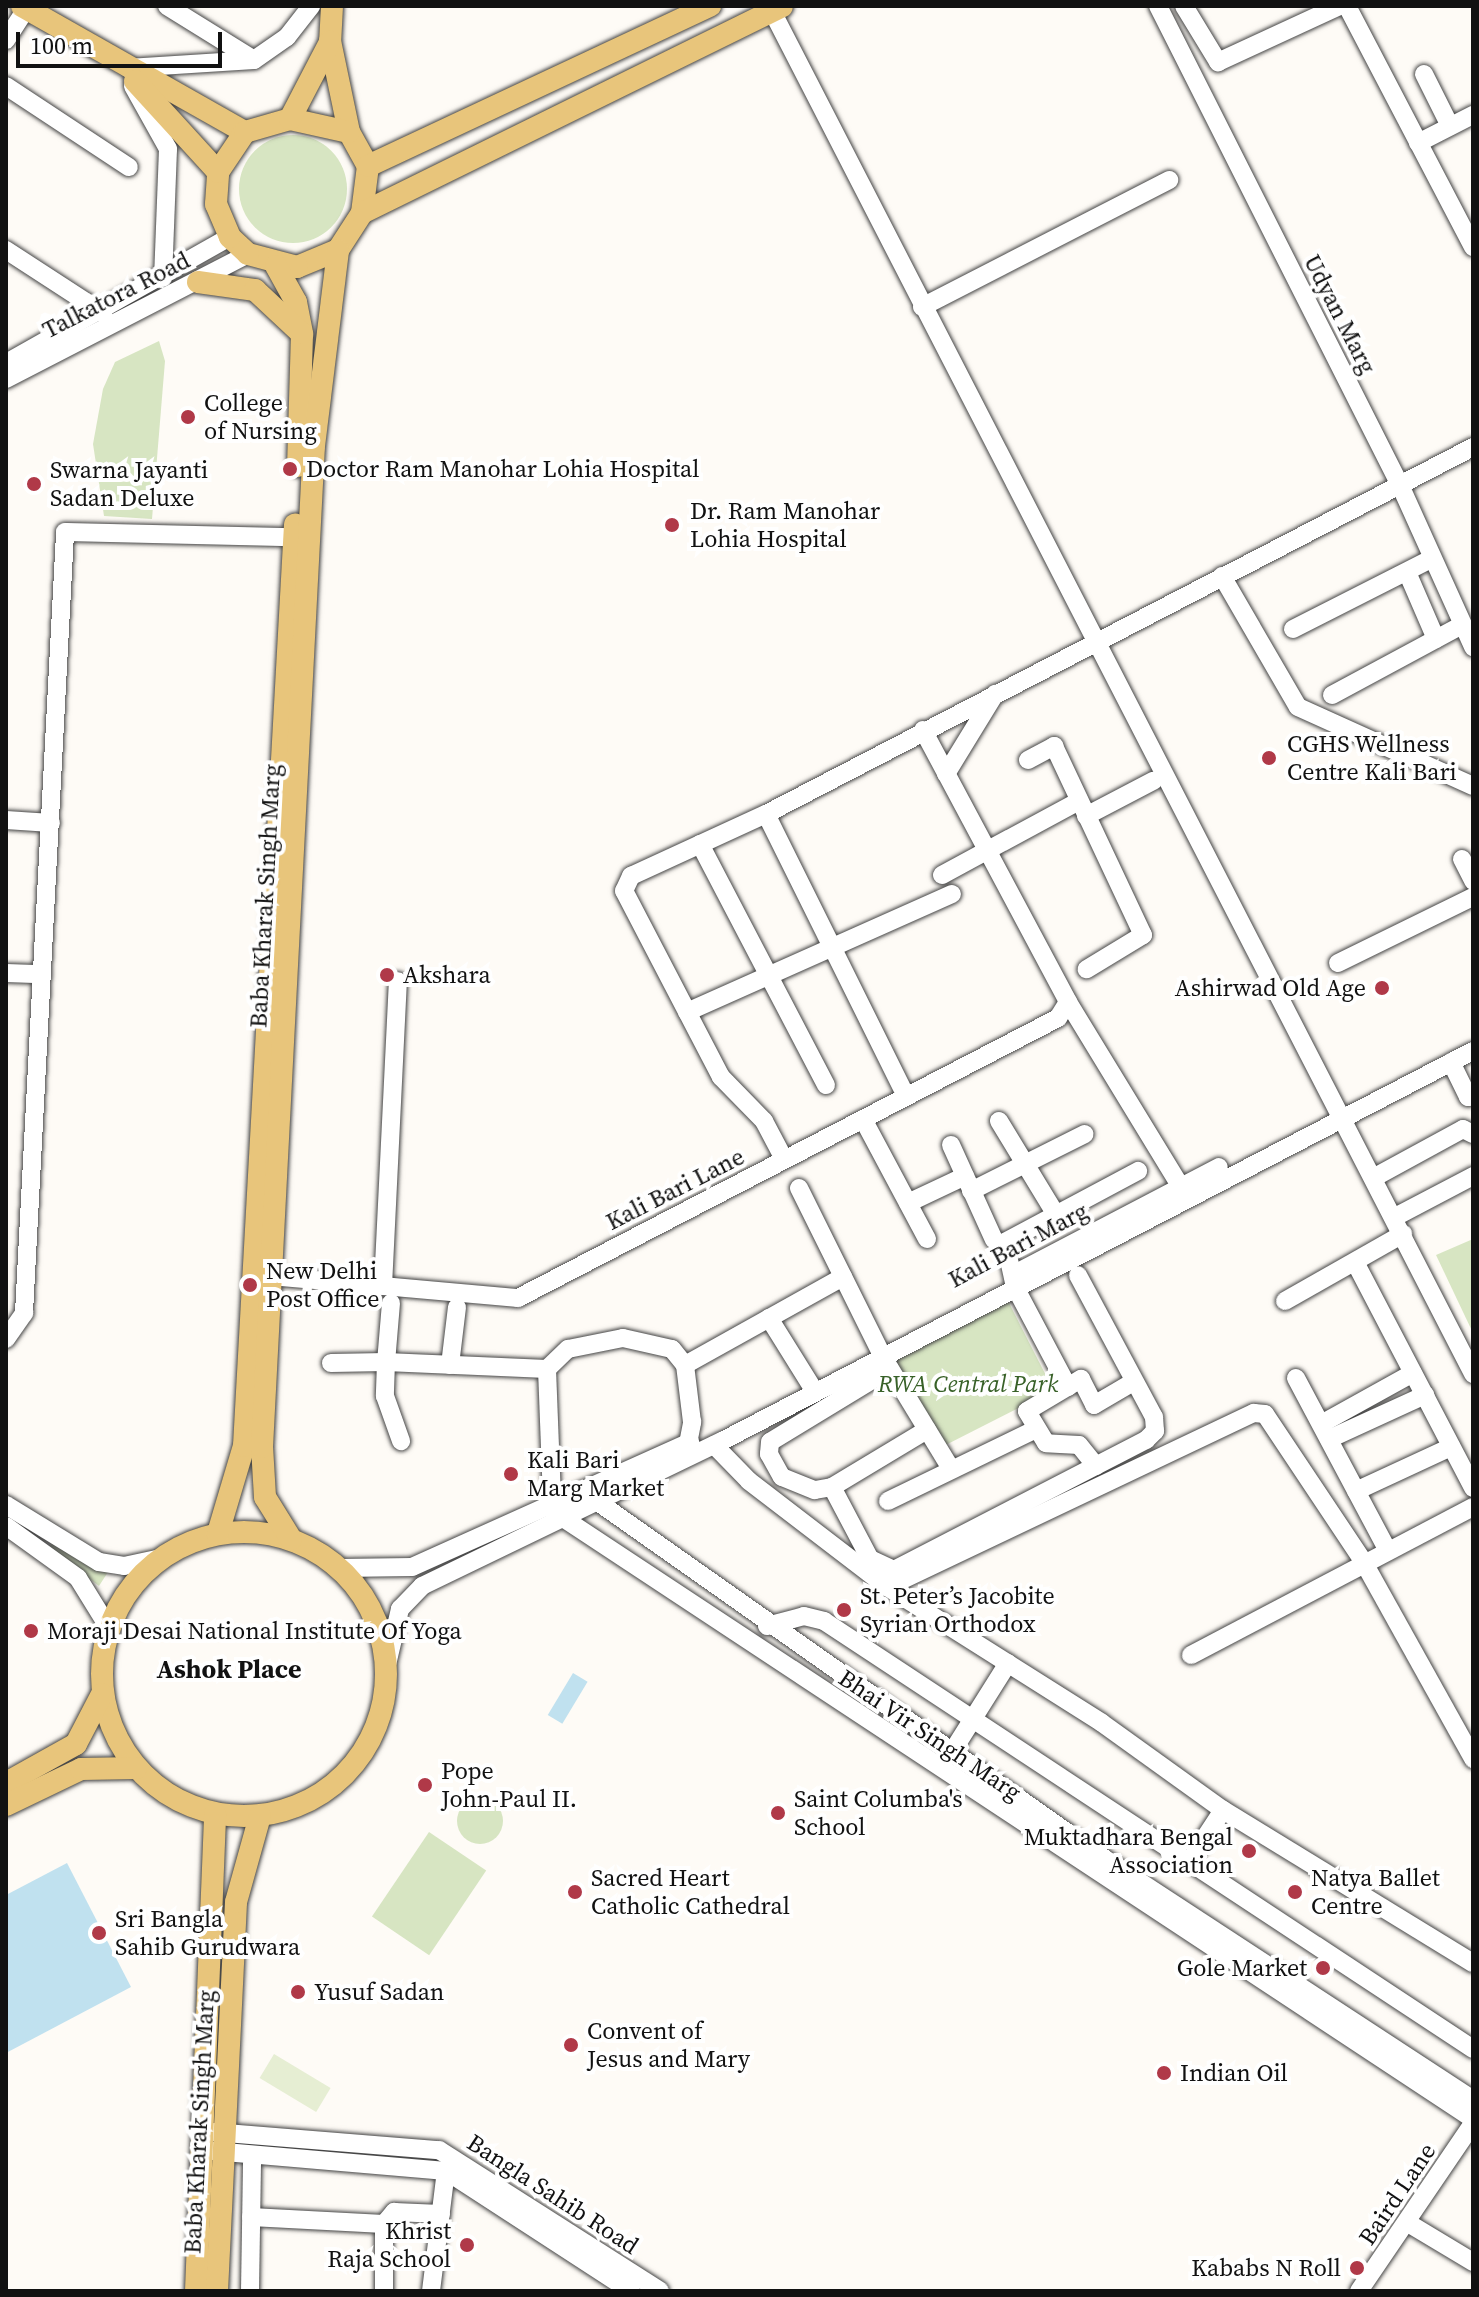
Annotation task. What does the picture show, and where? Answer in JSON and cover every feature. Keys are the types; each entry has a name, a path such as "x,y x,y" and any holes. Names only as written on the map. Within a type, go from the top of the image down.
{"main road":[{"path":"332,6 330,41 349,132 368,166 362,213 338,250 297,267 276,266 248,254 230,237 216,204 218,172 245,132 290,119 349,132"},
{"path":"25,7 123,69 245,132"},
{"path":"368,166 704,7"},
{"path":"362,213 777,8"},
{"path":"290,119 330,41"},
{"path":"123,69 218,172"},
{"name":"Baba Kharak Singh Marg","path":"291,1539 265,1497 261,1471 314,446 338,250"},
{"name":"Baba Kharak Singh Marg","path":"218,1533 244,1446 294,537 302,334 296,302 276,266"},
{"path":"198,282 255,290 302,334"},
{"path":"6,1783 76,1744 102,1693 109,1628 135,1582 161,1558 218,1533 291,1539 340,1568 370,1608 386,1669 374,1731 351,1767 301,1804 260,1816 215,1814 172,1797 136,1768 114,1733 102,1693"},
{"path":"6,1805 81,1769 136,1768"},
{"name":"Baba Kharak Singh Marg","path":"215,1814 217,2291"},
{"name":"Baba Kharak Singh Marg","path":"196,2291 214,2141 236,1902 260,1816"}],"street":[{"path":"167,6 254,60"},
{"path":"163,278 168,149 123,69 254,60 287,37 311,6"},
{"name":"Udyan Marg","path":"1158,6 1400,485 1429,560 1473,647"},
{"path":"1184,6 1218,62 1339,6"},
{"path":"1347,6 1472,241"},
{"path":"6,40 25,7"},
{"path":"777,8 922,307 1092,643 1341,1110 1473,1374"},
{"path":"1424,74 1450,126"},
{"path":"6,86 129,167"},
{"path":"1418,143 1473,115"},
{"path":"922,307 1169,180"},
{"name":"Talkatora Road","path":"6,363 103,313 230,237"},
{"path":"6,250 103,313"},
{"name":"Talkatora Road","path":"6,379 248,254"},
{"path":"784,1159 764,1121 721,1077 624,891 631,876 766,814 1222,576 1400,485 1471,453"},
{"path":"6,1339 24,1313 65,532 294,537"},
{"path":"1293,629 1429,560"},
{"path":"1407,572 1436,639"},
{"path":"1222,576 1298,707 1473,786"},
{"path":"1332,695 1462,625"},
{"path":"946,774 997,692"},
{"path":"923,730 1068,1002 1181,1187"},
{"path":"1028,760 1054,746 1143,935 1087,969"},
{"path":"942,875 987,851 1153,781"},
{"path":"766,814 906,1096"},
{"path":"6,820 51,823"},
{"path":"700,844 826,1085"},
{"path":"1462,859 1473,881"},
{"path":"687,1012 952,894"},
{"path":"1338,963 1473,897"},
{"path":"6,973 42,974"},
{"path":"398,981 385,1396 401,1441"},
{"name":"Kali Bari Lane","path":"271,1276 387,1294 518,1298 1058,1018 1068,1002"},
{"path":"1463,1050 1468,1097 1473,1095"},
{"name":"Kali Bari Marg","path":"589,1496 812,1387 883,1357 1181,1187 1463,1050"},
{"name":"Kali Bari Marg","path":"1013,1282 1341,1110"},
{"path":"863,1119 927,1239"},
{"path":"999,1121 1055,1213"},
{"path":"1375,1177 1463,1129 1473,1134"},
{"path":"908,1203 1026,1165 1085,1134"},
{"path":"951,1145 994,1240"},
{"path":"1068,1387 1013,1282 1009,1237 1138,1171"},
{"path":"1285,1301 1355,1262 1399,1226 1473,1176"},
{"path":"799,1188 883,1357 950,1467"},
{"path":"1355,1262 1473,1488"},
{"path":"832,1487 870,1559 894,1570 1096,1466 1155,1431 1078,1275"},
{"path":"685,1365 843,1277"},
{"path":"450,1365 457,1307"},
{"path":"769,1318 812,1387"},
{"path":"331,1363 386,1362 547,1369 568,1349 623,1338 672,1349 685,1365 682,1385 692,1422 686,1450"},
{"path":"883,1357 770,1442 769,1454 782,1477 815,1490 832,1487 927,1430"},
{"path":"547,1369 549,1504"},
{"path":"1325,1431 1413,1373"},
{"path":"1296,1378 1387,1549"},
{"path":"1096,1466 1079,1445 1055,1449 1036,1429 1027,1411 1081,1379 1094,1405 1133,1382"},
{"name":"Kali Bari Marg","path":"686,1450 714,1445 812,1387"},
{"path":"1325,1431 1425,1395"},
{"path":"887,1587 1254,1413 1274,1419 1363,1561 1473,1759"},
{"path":"888,1501 950,1467 1036,1429"},
{"path":"714,1445 749,1481 887,1587 1008,1663 1223,1810 1473,1963"},
{"path":"1356,1491 1451,1447"},
{"path":"340,1568 412,1567 549,1504 589,1496"},
{"path":"386,1669 400,1609 422,1586 562,1520 589,1496"},
{"name":"Bhai Vir Singh Marg","path":"589,1496 767,1626 1473,2100"},
{"name":"Bhai Vir Singh Marg","path":"549,1504 562,1520 1473,2121"},
{"path":"6,1505 48,1544 86,1586 109,1628"},
{"path":"1191,1655 1363,1561 1473,1507"},
{"path":"6,1526 105,1563 161,1558"},
{"path":"767,1626 814,1617 1473,2049"},
{"path":"952,1752 1008,1663"},
{"path":"1189,1862 1223,1810"},
{"name":"Baird Lane","path":"1359,2291 1408,2223 1473,2121"},
{"name":"Bangla Sahib Road","path":"214,2141 446,2171 631,2291"},
{"name":"Bangla Sahib Road","path":"214,2141 439,2150 660,2291"},
{"path":"250,2291 252,2163"},
{"path":"431,2291 446,2171"},
{"path":"384,2291 384,2224 394,2212 441,2214"},
{"path":"251,2217 384,2224"},
{"path":"1408,2223 1473,2262"}],"green space":[{"path":"293,135 314,139 331,151 343,168 347,189 343,210 331,227 314,239 293,243 272,239 255,227 243,210 239,189 243,168 255,151 272,139"},
{"path":"159,341 165,361 152,519 104,516 93,444 103,389 115,362"},
{"path":"1473,1239 1473,1333 1436,1255"},
{"name":"RWA Central Park","path":"1008,1301 1053,1390 936,1450 890,1361"},
{"path":"52,1543 108,1572 99,1586 49,1548"},
{"path":"480,1798 496,1805 503,1821 496,1837 480,1844 464,1837 457,1821 464,1805"},
{"path":"429,1832 486,1871 429,1955 372,1917"},
{"path":"274,2054 331,2088 316,2112 260,2078"}],"water":[{"path":"573,1673 588,1682 562,1724 548,1715"},
{"path":"67,1863 131,1987 6,2053 6,1895"}],"place":[{"name":"College of Nursing","path":"188,417"},
{"name":"Doctor Ram Manohar Lohia Hospital","path":"290,469"},
{"name":"Swarna Jayanti Sadan Deluxe","path":"34,484"},
{"name":"Dr. Ram Manohar Lohia Hospital","path":"672,525"},
{"name":"CGHS Wellness Centre Kali Bari","path":"1269,758"},
{"name":"Akshara","path":"387,975"},
{"name":"Ashirwad Old Age","path":"1382,988"},
{"name":"New Delhi Post Office","path":"250,1285"},
{"name":"Kali Bari Marg Market","path":"511,1474"},
{"name":"St. Peter’s Jacobite Syrian Orthodox","path":"844,1610"},
{"name":"Moraji Desai National Institute Of Yoga","path":"31,1631"},
{"name":"Pope John-Paul II.","path":"425,1785"},
{"name":"Saint Columba's School","path":"778,1813"},
{"name":"Muktadhara Bengal Association","path":"1249,1851"},
{"name":"Sacred Heart Catholic Cathedral","path":"575,1892"},
{"name":"Natya Ballet Centre","path":"1295,1892"},
{"name":"Sri Bangla Sahib Gurudwara","path":"99,1933"},
{"name":"Gole Market","path":"1323,1968"},
{"name":"Yusuf Sadan","path":"298,1992"},
{"name":"Convent of Jesus and Mary","path":"571,2045"},
{"name":"Indian Oil","path":"1164,2073"},
{"name":"Khrist Raja School","path":"467,2245"},
{"name":"Kababs N Roll","path":"1357,2268"}],"district":[{"name":"Ashok Place","path":"229,1670"}]}
